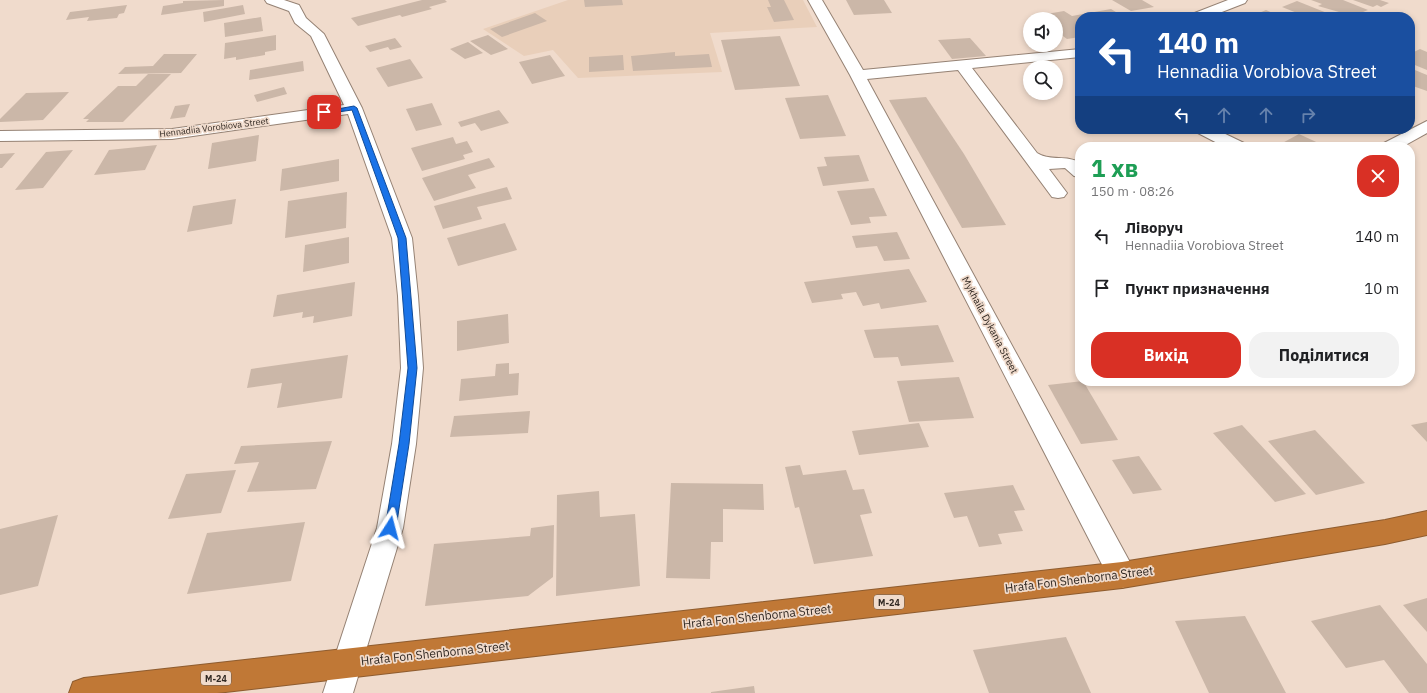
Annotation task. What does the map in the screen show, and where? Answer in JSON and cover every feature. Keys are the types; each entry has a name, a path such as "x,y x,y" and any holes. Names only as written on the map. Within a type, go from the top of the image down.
{"highway":[{"name":"Hrafa Fon Shenborna Street","path":"84,693 1122,575 1384,532 1427,523"}],"street":[{"path":"272,0 294,8 300,20 317,34 332,67 354,108 402,238 412,368 404,444 390,528 338,693"},
{"path":"293,0 300,20"},
{"name":"Mykhaila Dykania Street","path":"815,0 858,75 1122,575"},
{"path":"1210,12 1240,0"},
{"path":"858,75 1075,54"},
{"path":"962,65 1058,193"},
{"name":"Hennadiia Vorobiova Street","path":"0,136 172,134 354,108"},
{"path":"1415,133 1427,126"},
{"path":"1212,134 1228,142"},
{"path":"1399,142 1413,134"},
{"path":"1031,157 1044,164 1068,162 1075,166"}],"shaded area":[{"path":"568,0 803,0 817,27 710,33 722,72 578,78 553,50 524,56 483,29"}],"building":[{"path":"224,0 224,6 161,15 163,6 183,3 183,1"},
{"path":"422,0 445,0 447,2 429,7 432,9 402,17 400,15 358,26 351,18"},
{"path":"584,0 622,0 623,5 585,7"},
{"path":"768,0 784,0 794,20 774,22 767,7 771,7"},
{"path":"846,0 884,0 892,13 854,15"},
{"path":"1112,0 1142,0 1154,7 1131,11"},
{"path":"1311,0 1343,0 1368,10 1363,12 1339,12 1318,6 1322,4"},
{"path":"1353,0 1380,0 1389,3 1381,7 1377,5 1373,7"},
{"path":"1297,1 1324,12 1294,12 1282,7"},
{"path":"127,5 124,13 119,14 117,18 87,21 89,17 66,20 70,12"},
{"path":"243,5 245,14 204,22 203,12"},
{"path":"1111,9 1116,12 1094,12"},
{"path":"1064,11 1072,16 1075,15 1075,38 1067,39 1063,36 1063,12 1058,12"},
{"path":"535,13 547,21 502,37 490,29"},
{"path":"261,17 263,31 225,37 224,23"},
{"path":"276,35 276,50 265,52 265,55 236,60 236,57 224,59 225,43"},
{"path":"488,35 508,49 491,55 470,41"},
{"path":"780,36 800,86 735,90 721,40"},
{"path":"395,38 402,47 390,50 388,47 370,52 365,46"},
{"path":"970,38 986,56 952,59 938,40"},
{"path":"468,42 483,53 465,59 450,49"},
{"path":"1420,49 1427,52 1427,70 1415,65 1415,52"},
{"path":"675,52 675,56 709,54 712,67 633,71 631,56"},
{"path":"164,54 197,54 181,73 118,74 125,67 153,66"},
{"path":"550,55 565,76 532,84 519,62"},
{"path":"623,55 624,70 589,72 589,57"},
{"path":"410,59 423,78 388,87 376,68"},
{"path":"303,61 304,71 249,80 250,70"},
{"path":"1415,70 1427,75 1427,91 1415,87"},
{"path":"148,74 171,74 123,122 86,122 89,119 83,119 118,86 136,86"},
{"path":"284,87 287,94 257,102 254,95"},
{"path":"69,92 43,120 0,122 0,119 26,93"},
{"path":"828,95 846,136 800,139 785,98"},
{"path":"926,97 964,154 1006,225 962,228 889,100"},
{"path":"432,103 442,125 416,131 406,109"},
{"path":"190,104 185,117 170,119 175,106"},
{"path":"499,110 509,123 481,131 475,123 461,127 458,122"},
{"path":"1299,134 1316,142 1284,142"},
{"path":"259,135 256,161 208,169 212,143"},
{"path":"453,137 456,144 467,141 473,152 463,155 465,159 422,171 411,148"},
{"path":"157,145 145,170 94,175 109,150"},
{"path":"73,150 43,188 15,190 46,152"},
{"path":"15,153 2,168 0,168 0,154"},
{"path":"859,155 869,181 823,186 817,167 827,166 824,157"},
{"path":"489,158 495,167 468,175 476,188 434,201 422,178"},
{"path":"339,159 339,181 280,191 282,169"},
{"path":"507,187 512,199 477,207 482,219 443,229 434,206"},
{"path":"874,188 887,216 869,217 871,223 851,225 837,191"},
{"path":"347,192 346,228 285,238 288,201"},
{"path":"236,199 232,224 187,232 193,206"},
{"path":"505,223 517,250 458,266 447,238"},
{"path":"897,232 910,259 884,261 877,246 856,248 852,236"},
{"path":"349,237 349,263 303,272 305,245"},
{"path":"909,269 927,302 881,309 879,303 863,306 856,292 841,294 843,299 812,303 804,282"},
{"path":"355,282 352,316 313,323 314,316 302,318 303,312 273,317 277,295"},
{"path":"508,314 509,343 457,351 457,321"},
{"path":"938,325 954,362 901,366 898,357 874,358 864,330"},
{"path":"348,355 342,398 277,408 282,383 247,388 251,369"},
{"path":"509,363 509,374 519,373 518,395 459,401 461,379 495,376 496,364"},
{"path":"959,377 974,418 909,422 897,381"},
{"path":"1075,382 1075,386 1086,386 1118,440 1081,444 1048,385"},
{"path":"530,411 528,433 450,437 454,416"},
{"path":"1427,422 1427,442 1411,425"},
{"path":"919,423 929,447 859,455 852,431"},
{"path":"1242,425 1306,494 1275,502 1213,433"},
{"path":"1315,430 1365,483 1316,495 1268,441"},
{"path":"332,441 316,489 247,492 259,462 234,464 241,446"},
{"path":"1139,456 1162,490 1133,494 1112,460"},
{"path":"800,465 803,475 846,470 853,490 864,489 872,513 860,515 873,556 814,564 799,507 795,508 785,467"},
{"path":"236,470 221,513 168,519 186,474"},
{"path":"671,483 763,484 764,510 723,509 723,542 711,542 710,579 666,578"},
{"path":"1013,485 1025,510 1014,511 1023,531 998,534 1002,544 979,547 967,516 954,518 944,493"},
{"path":"599,491 600,517 635,514 640,586 556,596 557,495"},
{"path":"58,515 38,586 0,595 0,529"},
{"path":"305,522 291,581 187,594 207,533"},
{"path":"554,525 553,577 528,596 425,606 434,544 530,536 531,528"},
{"path":"1427,598 1427,632 1403,605"},
{"path":"1380,605 1427,664 1427,693 1409,693 1384,660 1346,668 1311,621"},
{"path":"1245,616 1286,693 1209,693 1175,621"},
{"path":"1066,637 1091,693 989,693 973,650"},
{"path":"754,686 755,693 711,693 711,692"}],"route":[{"path":"324,112 354,108 402,238 408,296 412,368 404,444 390,528"}]}
